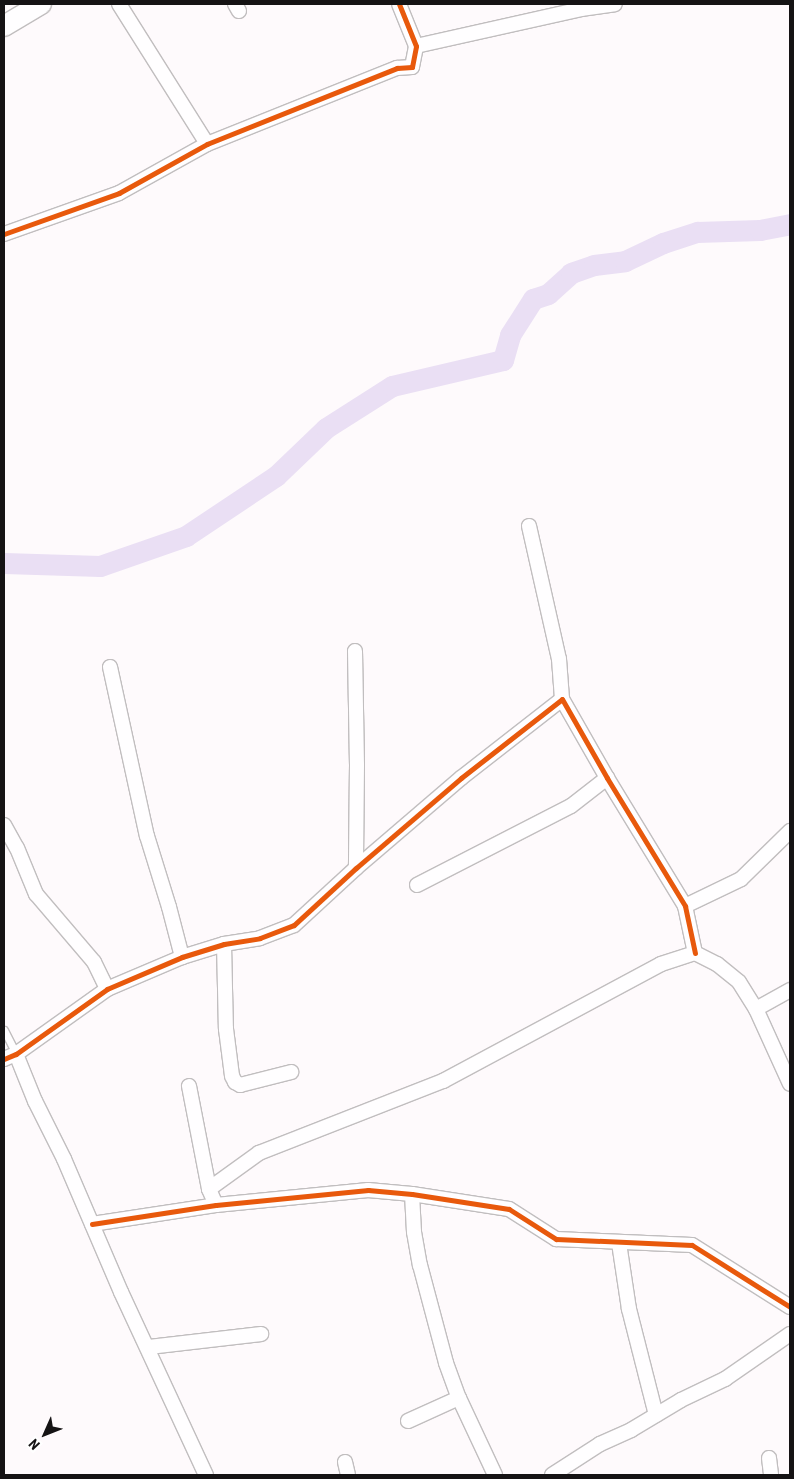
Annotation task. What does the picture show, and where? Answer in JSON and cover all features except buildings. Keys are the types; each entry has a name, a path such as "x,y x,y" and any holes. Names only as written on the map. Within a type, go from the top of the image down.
{"street":[{"path":"4,26 42,4"},
{"path":"119,4 207,144"},
{"path":"4,234 119,193 207,144 397,68 412,68 416,46 399,4"},
{"path":"416,46 580,6 615,4"},
{"path":"529,526 559,659 562,699 607,778 686,906 695,954"},
{"path":"355,651 356,868"},
{"path":"110,667 147,836 169,907 182,958"},
{"path":"206,1475 149,1347 121,1292 64,1159 10,1056 107,989 182,958 224,944 260,938 294,925 356,868 461,778 562,699"},
{"path":"417,885 571,806 607,778"},
{"path":"4,825 17,848 36,894 94,962 107,989"},
{"path":"686,906 741,879 790,831"},
{"path":"224,944 226,1029 232,1076 235,1082 240,1086 291,1072"},
{"path":"210,1189 259,1153 443,1081 661,964 695,954 717,964 739,982 756,1009 790,1084"},
{"path":"756,1009 790,990"},
{"path":"189,1086 210,1189 216,1205"},
{"path":"92,1224 216,1205 368,1190 412,1194 509,1209 556,1239 692,1245 790,1307"},
{"path":"412,1194 414,1232 420,1265 446,1363 459,1398 495,1475"},
{"path":"619,1243 628,1309 656,1415"},
{"path":"149,1347 261,1334"},
{"path":"552,1475 600,1444 632,1430 681,1400 725,1379 790,1334"},
{"path":"408,1421 459,1398"},
{"path":"769,1458 771,1475"}],"lane":[{"path":"4,1030 10,1056"}],"waterway":[{"path":"4,563 100,566 186,536 276,476 326,428 392,386 503,360 510,335 533,299 548,294 571,273 594,265 625,261 663,243 697,232 760,230 790,224"}],"cycle path":[{"path":"4,234 119,193 207,144 397,68 412,67 416,46 399,4"},
{"path":"4,1059 16,1054 107,989 182,957 224,944 260,938 294,925 356,868 461,778 562,699 607,778 685,906 695,953"},
{"path":"92,1224 216,1205 368,1190 412,1194 509,1209 556,1239 692,1245 790,1307"}]}
